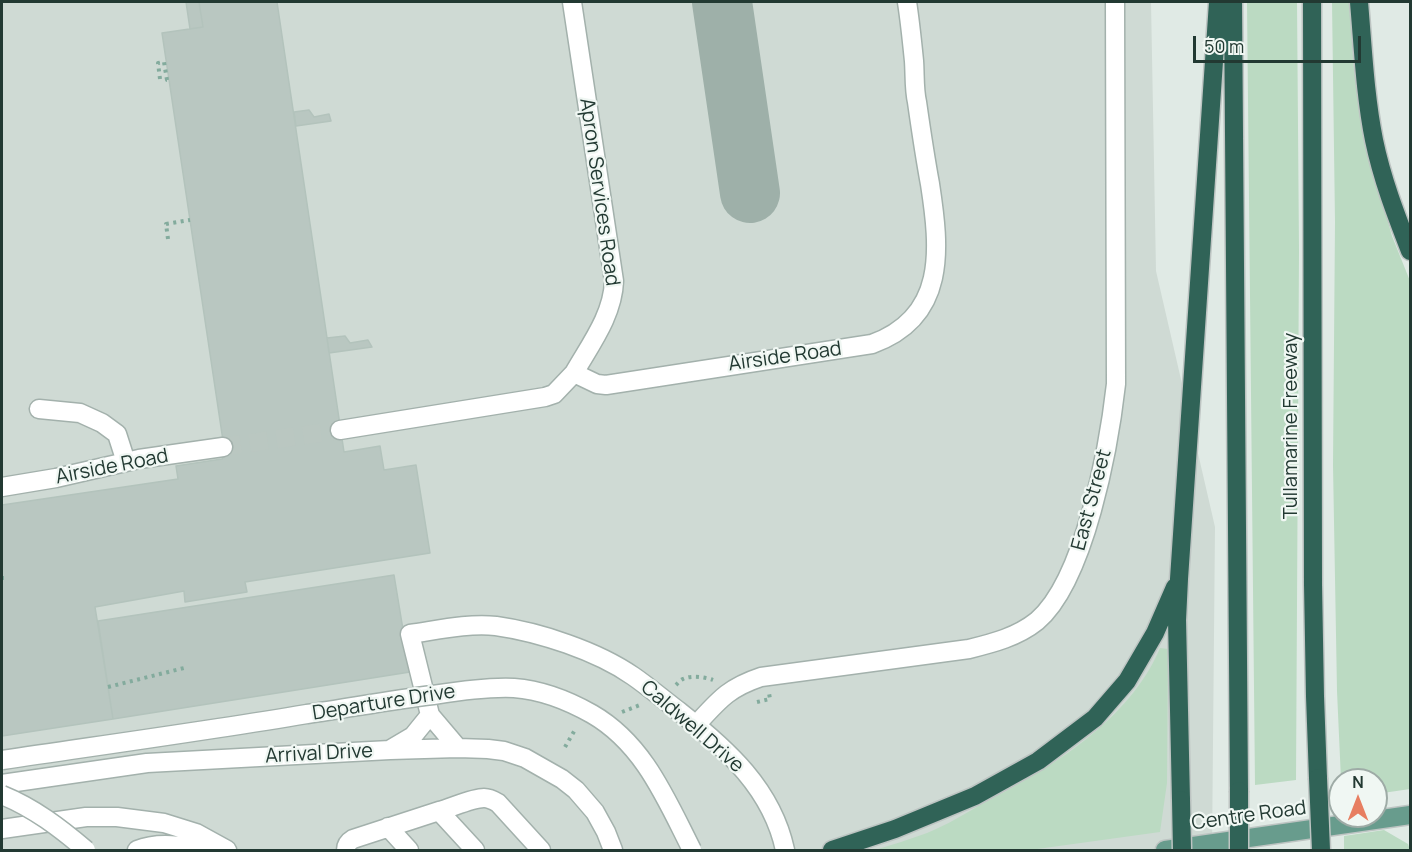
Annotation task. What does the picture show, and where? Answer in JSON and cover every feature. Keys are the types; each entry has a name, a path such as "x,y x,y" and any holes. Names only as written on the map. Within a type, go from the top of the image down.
{"highway":[{"path":"1182,850 1177,621 1218,2"},
{"path":"1233,2 1239,850"},
{"name":"Tullamarine Freeway","path":"1312,2 1313,584 1321,850"},
{"path":"1359,2 1365,85 1375,142 1390,197 1410,251"},
{"path":"831,850 895,829 975,796 1038,760 1095,718 1127,681 1155,633 1179,579"}],"main road":[{"name":"Centre Road","path":"1165,850 1410,815"}],"street":[{"name":"Apron Services Road","path":"572,2 614,281 614,293 607,314 574,373"},
{"name":"Airside Road","path":"574,373 602,385 872,344 898,331 915,315 926,298 936,266 937,235 915,92 908,2"},
{"name":"East Street","path":"696,725 726,693 761,676 969,649 995,643 1037,621 1052,605 1064,585 1090,516 1112,419 1116,384 1115,2"},
{"path":"340,430 545,398 554,394 574,373"},
{"path":"39,409 80,413 102,423 117,434 126,462"},
{"name":"Airside Road","path":"2,487 56,478 126,462 223,447"},
{"name":"Caldwell Drive","path":"430,715 410,634 495,626 549,638 593,654 633,676 722,747 747,774 770,809 785,850"},
{"name":"Departure Drive","path":"2,760 418,697 479,689 517,688 551,696 594,715 633,746 650,770 692,850"},
{"path":"390,750 413,736 430,715 458,748"},
{"name":"Arrival Drive","path":"2,784 147,763 390,750 488,749 504,751 525,758 562,779 584,799 594,812 606,832 612,850"},
{"path":"2,795 43,816 86,850"},
{"path":"346,850 348,842 352,839 485,798 498,803 541,850"},
{"path":"439,811 475,850"},
{"path":"2,829 86,817 117,817 164,823 196,833 227,850"},
{"path":"388,827 409,850"},
{"name":"Arrival Drive","path":"606,832 626,850"},
{"path":"137,850 167,844 227,850"}],"path":[{"path":"160,79 158,63 164,62 167,80 169,80"},
{"path":"168,239 166,224 190,220"},
{"path":"108,687 188,667"}],"shaded area":[{"path":"2,2 1151,2 1156,271 1215,527 1212,850 2,850"}],"green space":[{"path":"1247,2 1297,2 1299,251 1296,780 1255,785"},
{"path":"1332,2 1349,2 1354,69 1365,140 1392,236 1410,281 1410,789 1388,792 1388,768 1340,768 1333,465 1335,222"},
{"path":"1160,648 1168,649 1167,783 1160,832 1030,850 875,850 942,826 1061,758 1109,719 1129,698 1147,674"},
{"path":"1384,830 1408,844 1410,850 1344,850 1344,836"}],"building":[{"path":"186,2 199,2 203,27 190,29"},
{"path":"199,2 277,2 344,452 380,446 384,470 416,465 430,553 245,582 247,592 185,602 184,591 95,607 113,719 2,736 2,505 178,479 176,466 222,459 225,454 162,33 203,27"},
{"path":"309,110 314,117 329,114 331,121 296,126 294,112"},
{"path":"345,336 350,343 368,340 372,347 329,353 327,338"},
{"path":"394,575 410,672 113,719 98,621"}],"taxiway":[{"path":"722,2 750,193"}],"tunnel":[{"path":"223,447 340,430"}]}
